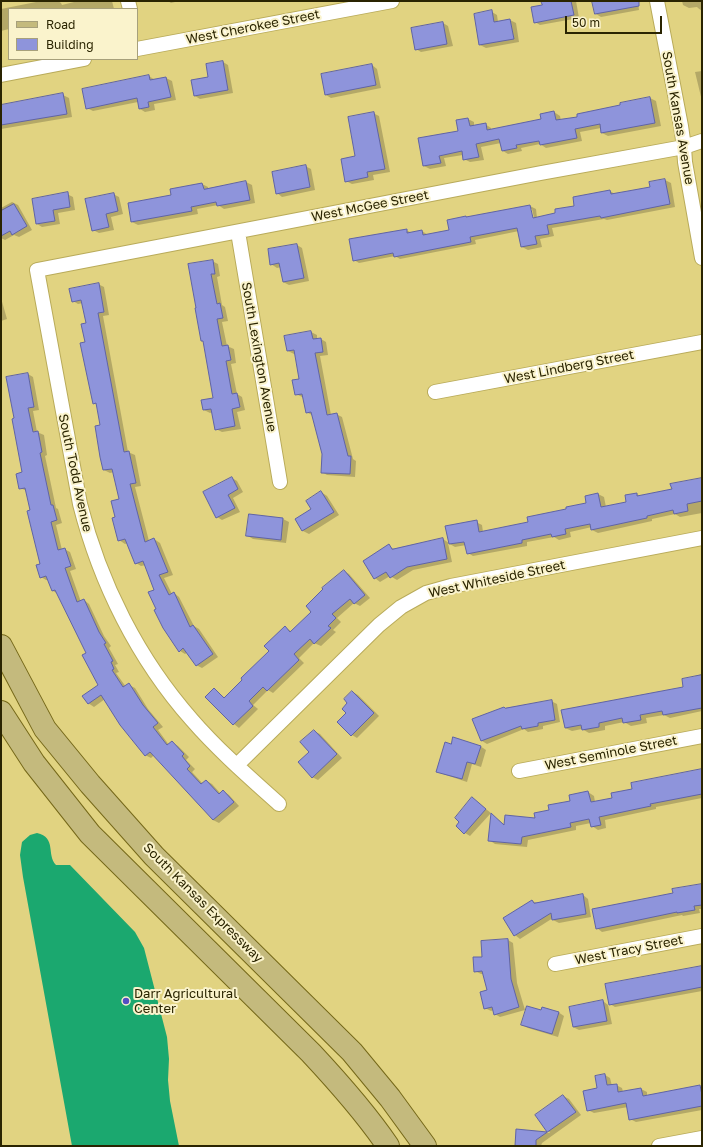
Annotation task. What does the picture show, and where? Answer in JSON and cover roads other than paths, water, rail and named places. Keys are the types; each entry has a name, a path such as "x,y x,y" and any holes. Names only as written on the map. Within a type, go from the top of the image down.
{"main road":[{"name":"South Kansas Expressway","path":"1,646 45,729 90,784 154,856 352,1052 390,1098 425,1146"},
{"path":"1,712 34,763 90,834 344,1088 388,1146"}],"street":[{"name":"West Cherokee Street","path":"138,48 392,1"},
{"name":"South Kansas Avenue","path":"657,1 684,147 685,162 702,258"},
{"path":"1,75 79,60"},
{"name":"West McGee Street","path":"37,270 684,147 702,141"},
{"name":"South Lexington Avenue","path":"238,232 280,482"},
{"name":"South Todd Avenue","path":"37,270 74,475 88,533 96,558 128,627 152,668 174,698 192,720 279,804"},
{"name":"West Lindberg Street","path":"435,392 702,342"},
{"name":"West Whiteside Street","path":"237,765 379,624 401,607 426,593 451,586 702,538"},
{"name":"West Seminole Street","path":"519,771 702,736"},
{"name":"West Tracy Street","path":"555,964 702,936"},
{"path":"659,1146 702,1138"}],"place":[{"name":"Darr Agricultural Center","path":"126,1001"}]}
